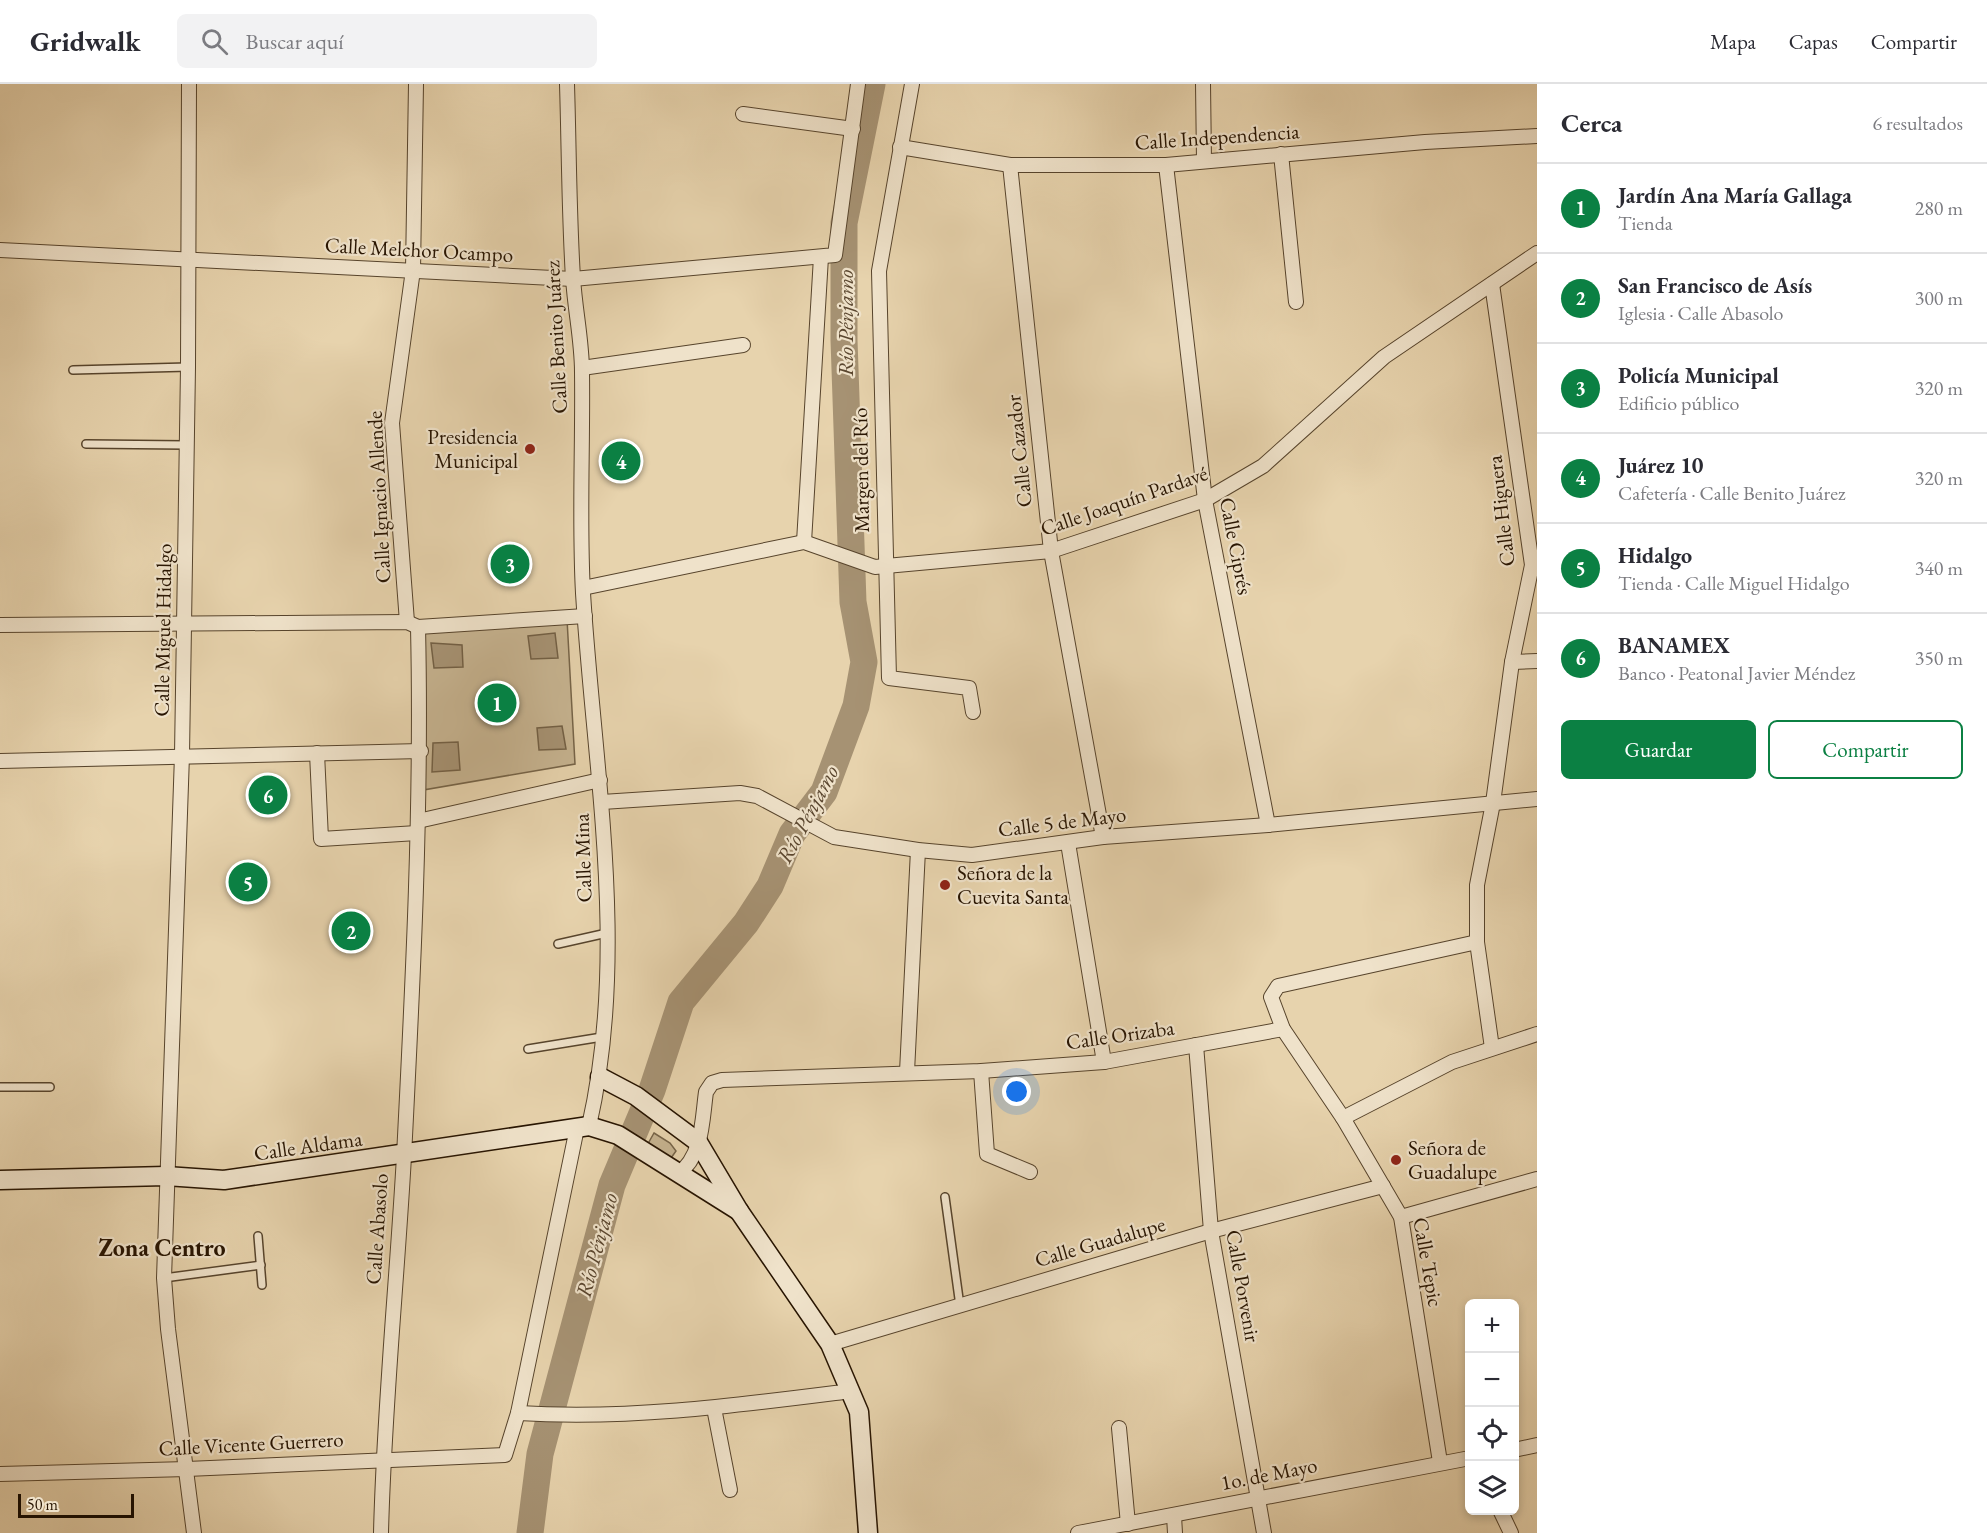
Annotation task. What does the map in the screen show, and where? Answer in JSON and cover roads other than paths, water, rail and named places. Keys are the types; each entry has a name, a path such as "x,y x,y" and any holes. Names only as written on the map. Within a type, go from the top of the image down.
{"street":[{"name":"Calle Miguel Hidalgo","path":"189,84 188,367 182,755 164,1278 168,1329 194,1533"},
{"name":"Calle Ignacio Allende","path":"416,84 413,270 392,423 412,625 421,751"},
{"name":"Calle Benito Juárez","path":"567,84 573,279 582,368 583,588"},
{"path":"583,588 804,542 828,256 853,129 858,84"},
{"name":"Margen del Río","path":"912,84 879,271 880,566 889,678 969,688 973,712"},
{"path":"1203,84 1204,161"},
{"path":"743,114 853,129"},
{"name":"Calle Independencia","path":"900,147 1010,165 1166,165 1281,154 1537,136"},
{"path":"1281,154 1296,302"},
{"name":"Calle Cazador","path":"1010,165 1051,551 1103,837"},
{"name":"Calle Ciprés","path":"1166,165 1205,501 1268,825"},
{"name":"Calle Melchor Ocampo","path":"0,250 573,279 828,256"},
{"name":"Calle Joaquín Pardavé","path":"804,542 842,556 880,566 1051,551 1205,501 1263,466 1384,357 1537,253"},
{"name":"Calle Higuera","path":"1492,284 1532,565 1512,662 1493,803 1478,885 1477,942 1492,1048"},
{"path":"582,368 743,345"},
{"name":"Calle Mina","path":"505,1455 518,1413 583,1127 600,1077 605,1037 607,933 602,802 583,588"},
{"path":"0,625 184,622 412,625 585,616"},
{"path":"1512,662 1537,661"},
{"path":"0,761 421,751"},
{"name":"Calle Abasolo","path":"381,1533 382,1459 404,1156 421,751"},
{"path":"317,753 321,839 418,827 600,780"},
{"name":"Calle 5 de Mayo","path":"602,802 740,794 757,796 834,837 918,850 972,855 1103,837 1268,825 1537,799"},
{"path":"1068,843 1104,1062"},
{"path":"907,1072 918,850"},
{"path":"1283,1029 1271,997 1278,986 1477,942"},
{"name":"Calle Orizaba","path":"699,1142 706,1092 712,1083 722,1080 981,1071 1104,1062 1283,1029"},
{"name":"Calle Tepic","path":"1283,1029 1342,1118 1401,1217 1440,1462"},
{"path":"1342,1118 1452,1062 1537,1035"},
{"name":"Calle Porvenir","path":"1196,1045 1211,1231 1264,1533"},
{"path":"981,1071 987,1154 1030,1172"},
{"path":"600,1077 636,1096 699,1142 739,1211 830,1344 859,1413 868,1533"},
{"name":"Calle Aldama","path":"0,1180 166,1176 224,1180 404,1156 583,1127 618,1135 739,1211"},
{"path":"672,1170 689,1166 699,1142"},
{"path":"1401,1217 1537,1179"},
{"name":"Calle Guadalupe","path":"830,1344 1211,1231 1383,1186"},
{"path":"518,1413 585,1416 714,1408 851,1391"},
{"path":"714,1408 730,1490"},
{"path":"1119,1428 1128,1524"},
{"path":"1519,1449 1537,1446"},
{"name":"Calle Vicente Guerrero","path":"0,1474 187,1469 505,1455"},
{"name":"1o. de Mayo","path":"1078,1533 1465,1459"},
{"path":"1502,1515 1511,1533"},
{"path":"1174,1516 1175,1533"}],"lane":[{"path":"73,370 188,367"},
{"path":"86,444 186,445"},
{"path":"558,944 607,933"},
{"path":"528,1049 605,1037"},
{"path":"0,1087 50,1087"},
{"path":"945,1197 960,1306"},
{"path":"258,1236 262,1285"},
{"path":"164,1278 261,1265"}],"waterway":[{"name":"Río Pénjamo","path":"530,1533 540,1454 612,1185 652,1090 681,1002 746,923 770,886 792,834 824,792 856,706 864,662 853,602 844,340 844,223 872,84"}],"place":[{"name":"Presidencia Municipal","path":"530,449"},
{"name":"Juárez 10","path":"621,461"},
{"name":"Policía Municipal","path":"510,564"},
{"name":"Jardín Ana María Gallaga","path":"497,703"},
{"name":"BANAMEX","path":"268,795"},
{"name":"Hidalgo","path":"248,882"},
{"name":"Señora de la Cuevita Santa","path":"945,885"},
{"name":"San Francisco de Asís","path":"351,931"},
{"name":"Señora de Guadalupe","path":"1396,1160"}],"district":[{"name":"Zona Centro","path":"162,1248"}]}
